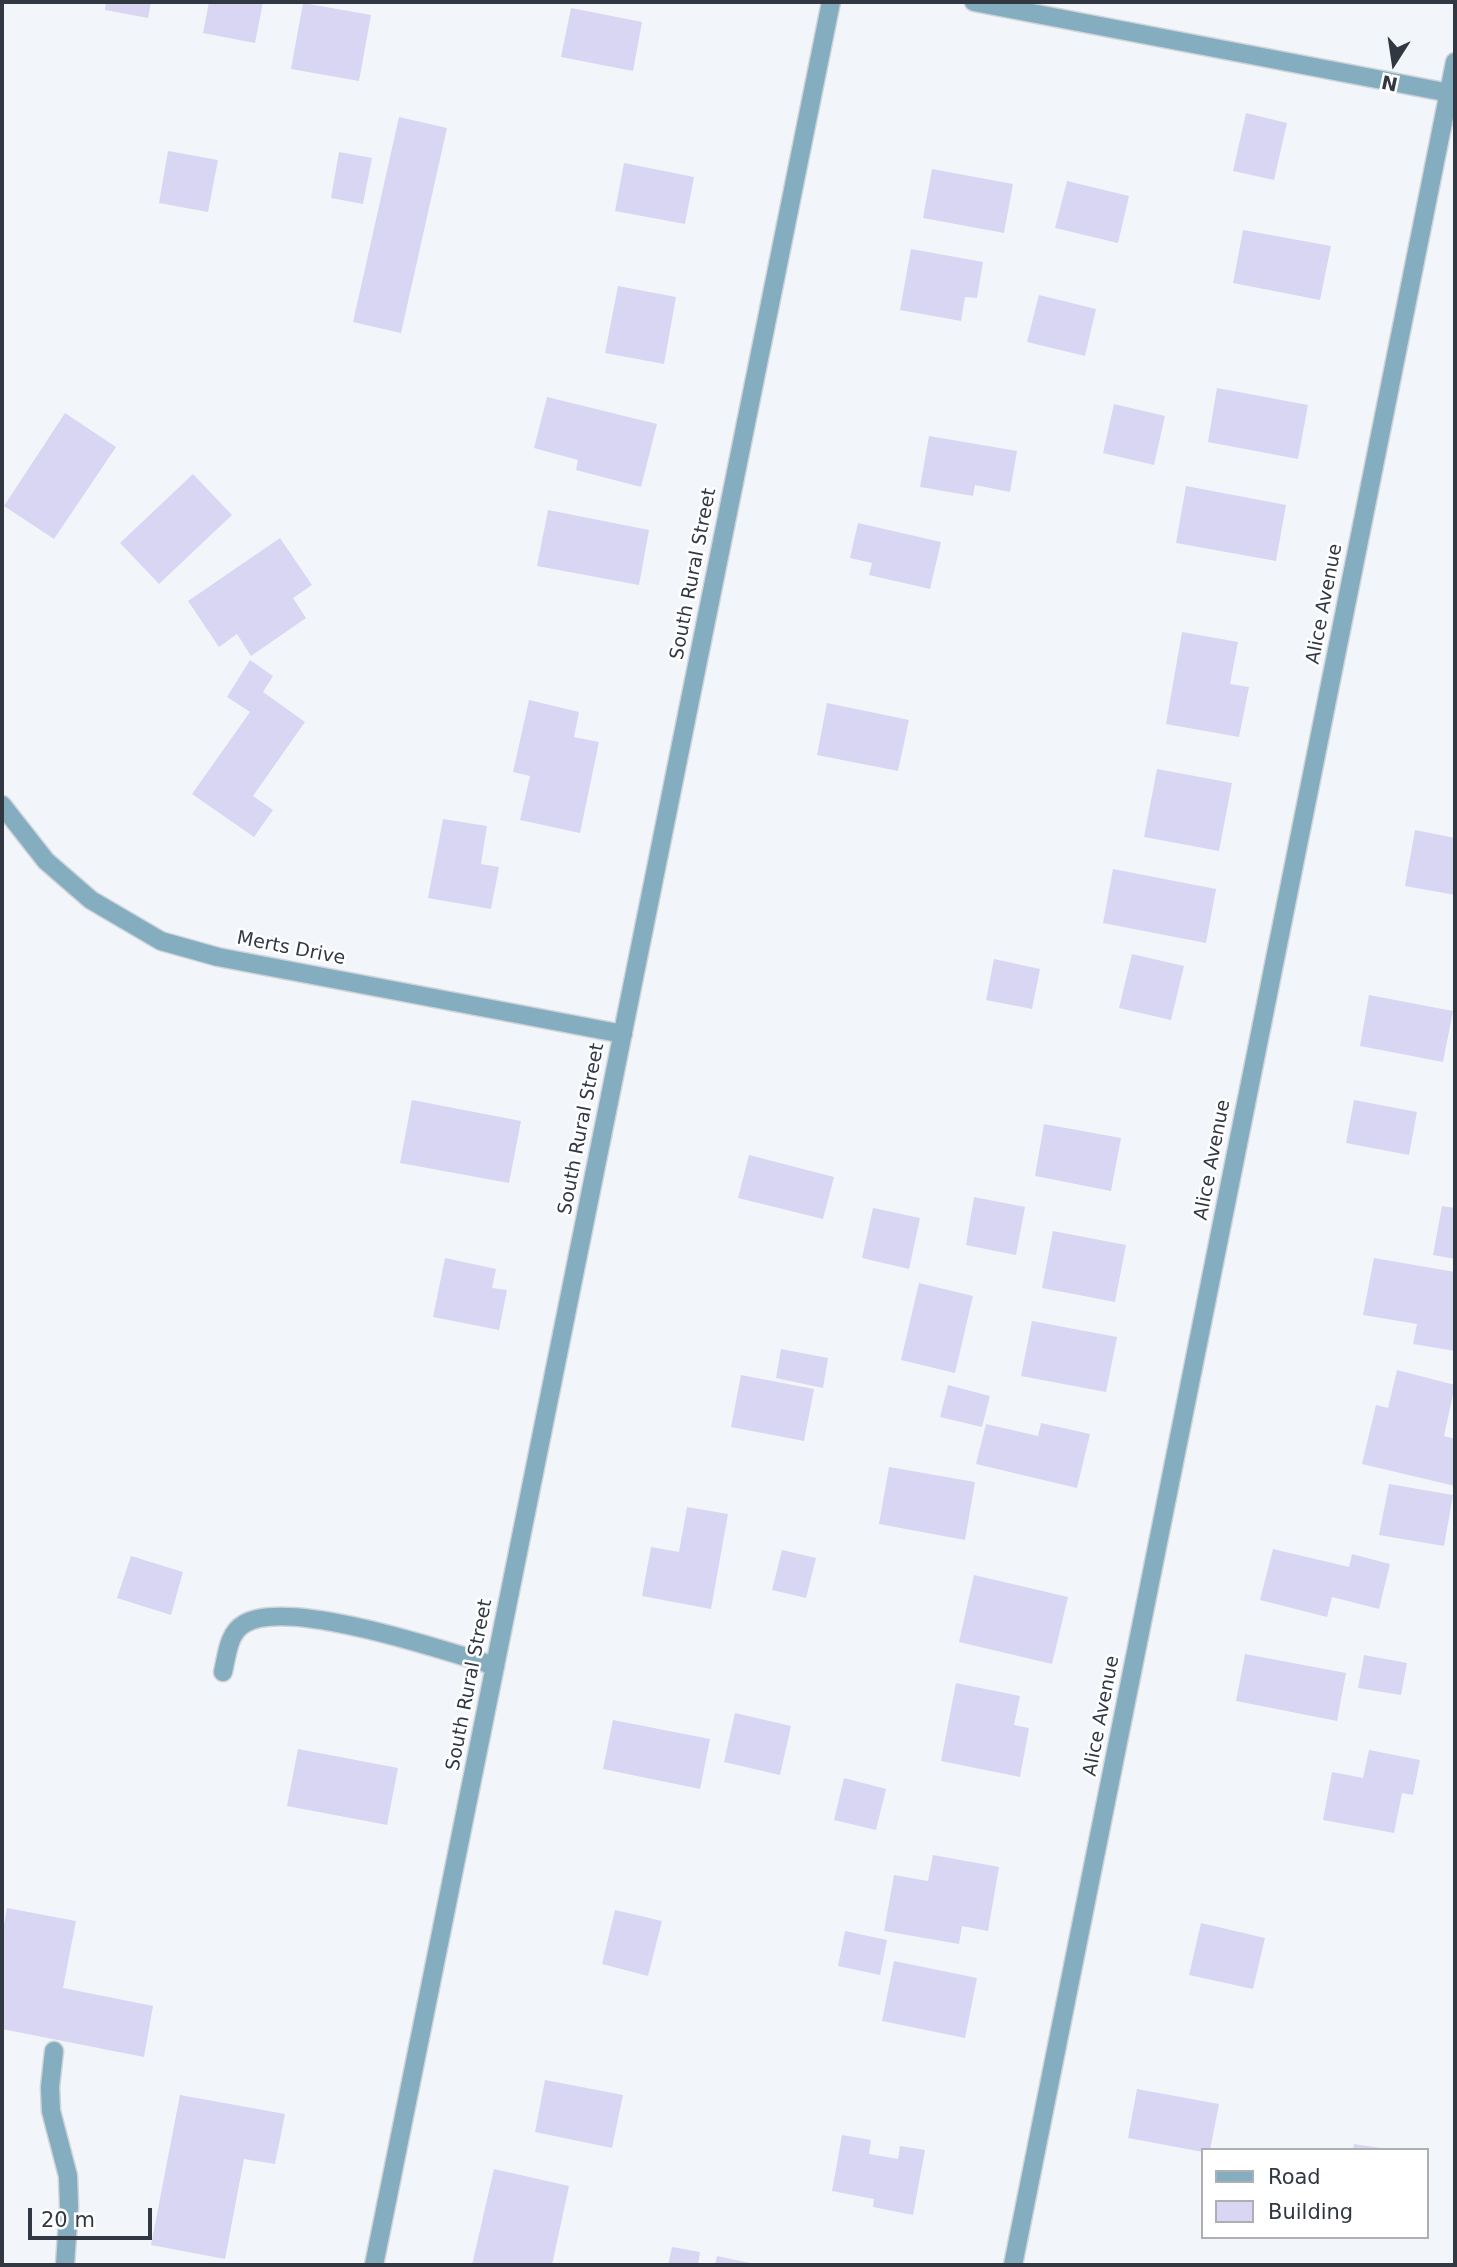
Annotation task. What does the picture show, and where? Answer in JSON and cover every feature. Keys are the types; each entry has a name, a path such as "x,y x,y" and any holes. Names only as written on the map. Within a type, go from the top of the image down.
{"street":[{"name":"South Rural Street","path":"374,2265 831,2"},
{"path":"974,2 1452,93"},
{"name":"Alice Avenue","path":"1013,2265 1452,93 1455,62"},
{"name":"Merts Drive","path":"2,805 46,860 90,900 160,941 208,955 623,1034"},
{"path":"223,1672 230,1641 242,1624 260,1618 288,1617 353,1626 495,1666"},
{"path":"54,2051 50,2087 51,2111 68,2176 65,2265"}],"building":[{"path":"106,2 151,2 148,18 105,10"},
{"path":"209,2 263,2 255,43 203,33"},
{"path":"303,3 371,15 359,81 291,69"},
{"path":"571,8 642,22 633,71 561,57"},
{"path":"1246,113 1287,123 1274,180 1233,171"},
{"path":"399,117 447,128 401,333 353,322"},
{"path":"168,151 218,160 208,212 159,203"},
{"path":"339,152 372,158 363,204 331,198"},
{"path":"624,163 694,177 685,224 615,211"},
{"path":"932,169 1013,184 1004,233 923,218"},
{"path":"1067,181 1129,196 1118,243 1055,228"},
{"path":"1243,230 1331,246 1320,300 1233,283"},
{"path":"911,249 983,262 977,298 965,297 961,321 900,310"},
{"path":"618,286 676,297 664,364 605,353"},
{"path":"1039,295 1096,309 1085,356 1027,342"},
{"path":"1217,388 1308,405 1298,459 1208,442"},
{"path":"547,397 657,424 641,487 576,470 578,460 534,448"},
{"path":"1114,404 1165,416 1154,465 1103,453"},
{"path":"65,413 116,447 54,539 4,506"},
{"path":"929,436 1017,451 1010,492 975,485 973,496 920,487"},
{"path":"193,474 232,515 159,584 120,543"},
{"path":"1186,486 1286,505 1276,561 1176,543"},
{"path":"548,510 649,530 639,585 537,566"},
{"path":"858,523 941,542 930,589 869,575 872,563 850,558"},
{"path":"280,538 312,585 293,598 306,618 251,656 237,634 219,647 188,601"},
{"path":"1182,632 1238,642 1230,684 1249,687 1239,737 1166,724"},
{"path":"250,660 273,676 263,692 305,722 253,796 273,810 254,837 192,794 250,712 227,697"},
{"path":"529,700 579,712 574,737 599,742 580,833 520,820 530,776 513,772"},
{"path":"827,703 909,720 898,771 817,755"},
{"path":"1157,769 1232,783 1219,851 1144,837"},
{"path":"443,819 487,826 481,864 499,867 491,909 428,898"},
{"path":"1415,830 1455,838 1455,895 1405,886"},
{"path":"1113,869 1216,889 1206,943 1103,923"},
{"path":"1132,954 1184,966 1171,1020 1119,1008"},
{"path":"994,959 1040,969 1032,1009 986,1000"},
{"path":"1369,995 1453,1011 1443,1062 1360,1046"},
{"path":"412,1100 521,1121 509,1183 400,1163"},
{"path":"1354,1100 1417,1112 1409,1155 1346,1143"},
{"path":"1044,1124 1121,1138 1111,1191 1035,1176"},
{"path":"749,1155 834,1177 823,1219 738,1198"},
{"path":"974,1197 1025,1207 1016,1255 966,1245"},
{"path":"1442,1206 1455,1208 1455,1259 1433,1255"},
{"path":"873,1208 920,1218 909,1269 862,1258"},
{"path":"1053,1231 1126,1245 1115,1302 1042,1288"},
{"path":"445,1258 496,1269 492,1288 507,1290 499,1330 433,1317"},
{"path":"1374,1258 1455,1272 1455,1351 1413,1344 1417,1324 1363,1315"},
{"path":"919,1283 973,1296 955,1373 901,1360"},
{"path":"1032,1321 1117,1337 1106,1392 1021,1376"},
{"path":"781,1349 828,1358 823,1388 776,1378"},
{"path":"1397,1370 1455,1385 1444,1436 1455,1439 1455,1486 1362,1464 1376,1405 1388,1408"},
{"path":"741,1375 814,1389 804,1441 731,1427"},
{"path":"948,1385 990,1396 982,1427 940,1417"},
{"path":"1041,1423 1090,1434 1077,1488 976,1464 986,1424 1038,1436"},
{"path":"889,1467 975,1482 965,1540 879,1524"},
{"path":"1389,1484 1453,1495 1444,1546 1379,1535"},
{"path":"687,1507 728,1514 711,1609 642,1596 651,1547 679,1552"},
{"path":"1273,1549 1349,1567 1352,1554 1390,1564 1379,1609 1332,1597 1327,1617 1260,1600"},
{"path":"782,1550 816,1558 806,1598 772,1590"},
{"path":"131,1556 183,1572 171,1615 117,1598"},
{"path":"974,1575 1068,1597 1052,1664 959,1642"},
{"path":"1245,1654 1346,1673 1337,1721 1236,1701"},
{"path":"1364,1655 1407,1663 1401,1695 1358,1688"},
{"path":"956,1683 1020,1696 1014,1725 1029,1728 1020,1777 941,1761"},
{"path":"735,1713 791,1726 780,1775 724,1762"},
{"path":"613,1720 710,1739 700,1789 603,1769"},
{"path":"298,1749 398,1768 387,1825 287,1806"},
{"path":"1369,1750 1420,1760 1413,1795 1402,1793 1394,1833 1323,1820 1332,1772 1363,1778"},
{"path":"844,1778 886,1789 876,1830 834,1820"},
{"path":"933,1855 999,1867 988,1931 962,1926 959,1944 884,1931 894,1875 928,1881"},
{"path":"7,1908 76,1921 63,1988 153,2006 144,2057 2,2029 2,1936"},
{"path":"615,1910 662,1921 648,1976 602,1964"},
{"path":"1201,1923 1265,1938 1253,1989 1189,1975"},
{"path":"845,1931 887,1940 880,1975 838,1966"},
{"path":"894,1961 977,1978 965,2038 882,2021"},
{"path":"545,2080 623,2095 612,2148 535,2132"},
{"path":"1137,2089 1219,2104 1210,2148 1202,2148 1202,2152 1128,2138"},
{"path":"180,2095 285,2114 275,2164 244,2159 225,2259 151,2245"},
{"path":"842,2135 871,2140 869,2154 898,2159 900,2146 925,2150 913,2215 873,2207 874,2199 832,2191"},
{"path":"1354,2144 1381,2148 1353,2148"},
{"path":"494,2169 569,2186 552,2265 472,2265"},
{"path":"672,2247 700,2252 698,2265 668,2265"},
{"path":"717,2256 750,2263 750,2265 715,2265"}]}
